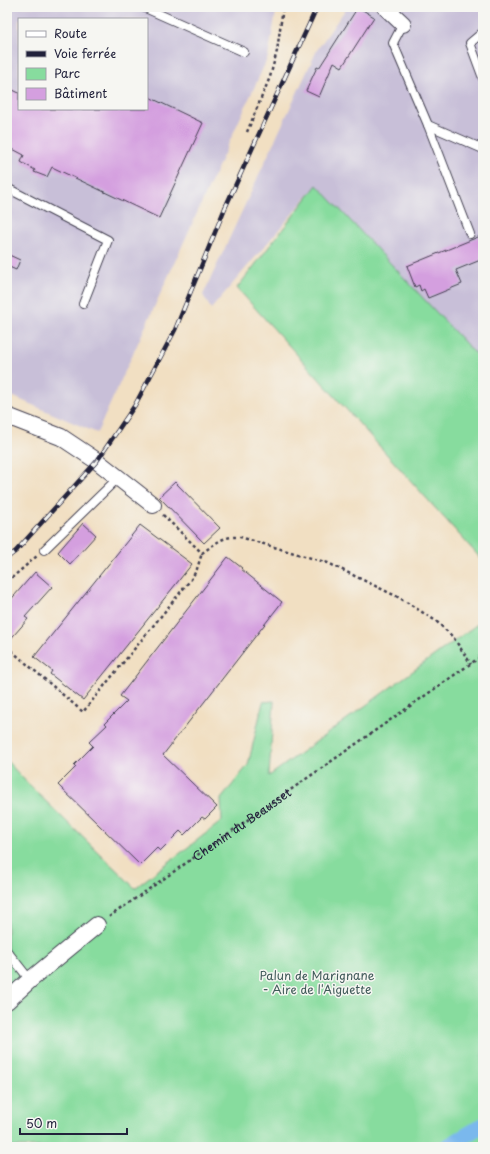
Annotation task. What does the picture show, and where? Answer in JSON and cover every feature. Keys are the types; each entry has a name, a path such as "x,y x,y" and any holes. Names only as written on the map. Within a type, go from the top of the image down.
{"street":[{"path":"385,7 404,24"},
{"path":"7,416 61,437 97,461 153,505"},
{"path":"7,1001 30,980 98,925"}],"lane":[{"path":"143,7 244,52"},
{"path":"404,24 393,43 428,125 470,234"},
{"path":"483,32 470,43 483,78"},
{"path":"428,125 483,149"},
{"path":"7,188 108,240 83,304"},
{"path":"44,550 118,478"},
{"path":"7,951 30,980"}],"path":[{"path":"247,132 270,77 277,51 283,7"},
{"path":"153,505 202,553"},
{"path":"7,647 83,712 192,578 197,569 202,553 223,538 230,536 240,537 328,563 400,598 436,621 453,637 471,664"},
{"path":"7,582 44,550"},
{"name":"Chemin du Beausset","path":"98,925 483,655"}],"shaded area":[{"path":"7,7 277,7 268,57 97,433 7,394"},
{"path":"347,7 483,7 483,362 317,185 211,309 203,295 317,50"}],"green space":[{"path":"317,185 483,362 483,561 237,288"},
{"name":"Palun de Marignane - Aire de l'Aiguette","path":"483,620 483,1147 7,1147 7,761 30,786 135,888 222,821 221,799 248,765 263,702 274,701 269,776"}],"building":[{"path":"358,7 374,17 342,67 334,62 319,97 306,91 317,67 319,68"},
{"path":"7,87 18,92 18,110 148,110 148,96 203,123 159,218 52,167 47,177 34,172 35,170 21,162 24,155 7,146"},
{"path":"483,235 483,259 456,270 462,284 428,298 424,289 421,291 419,285 415,287 407,266"},
{"path":"7,254 20,260 16,270 7,266"},
{"path":"175,482 220,528 204,543 159,497"},
{"path":"83,523 96,535 70,564 58,552"},
{"path":"140,525 192,564 83,700 50,674 52,671 34,657"},
{"path":"228,557 282,602 163,755 217,807 205,819 202,817 184,835 180,831 160,851 157,848 140,865 58,785 76,767 74,765 93,746 89,742 107,725 105,723 127,701 120,696"},
{"path":"35,572 52,587 25,617 28,619 7,643 7,604"}],"waterway":[{"path":"446,1147 483,1125"}],"railway":[{"path":"7,558 16,551 97,461 135,405 175,330 225,208 317,7"}]}
